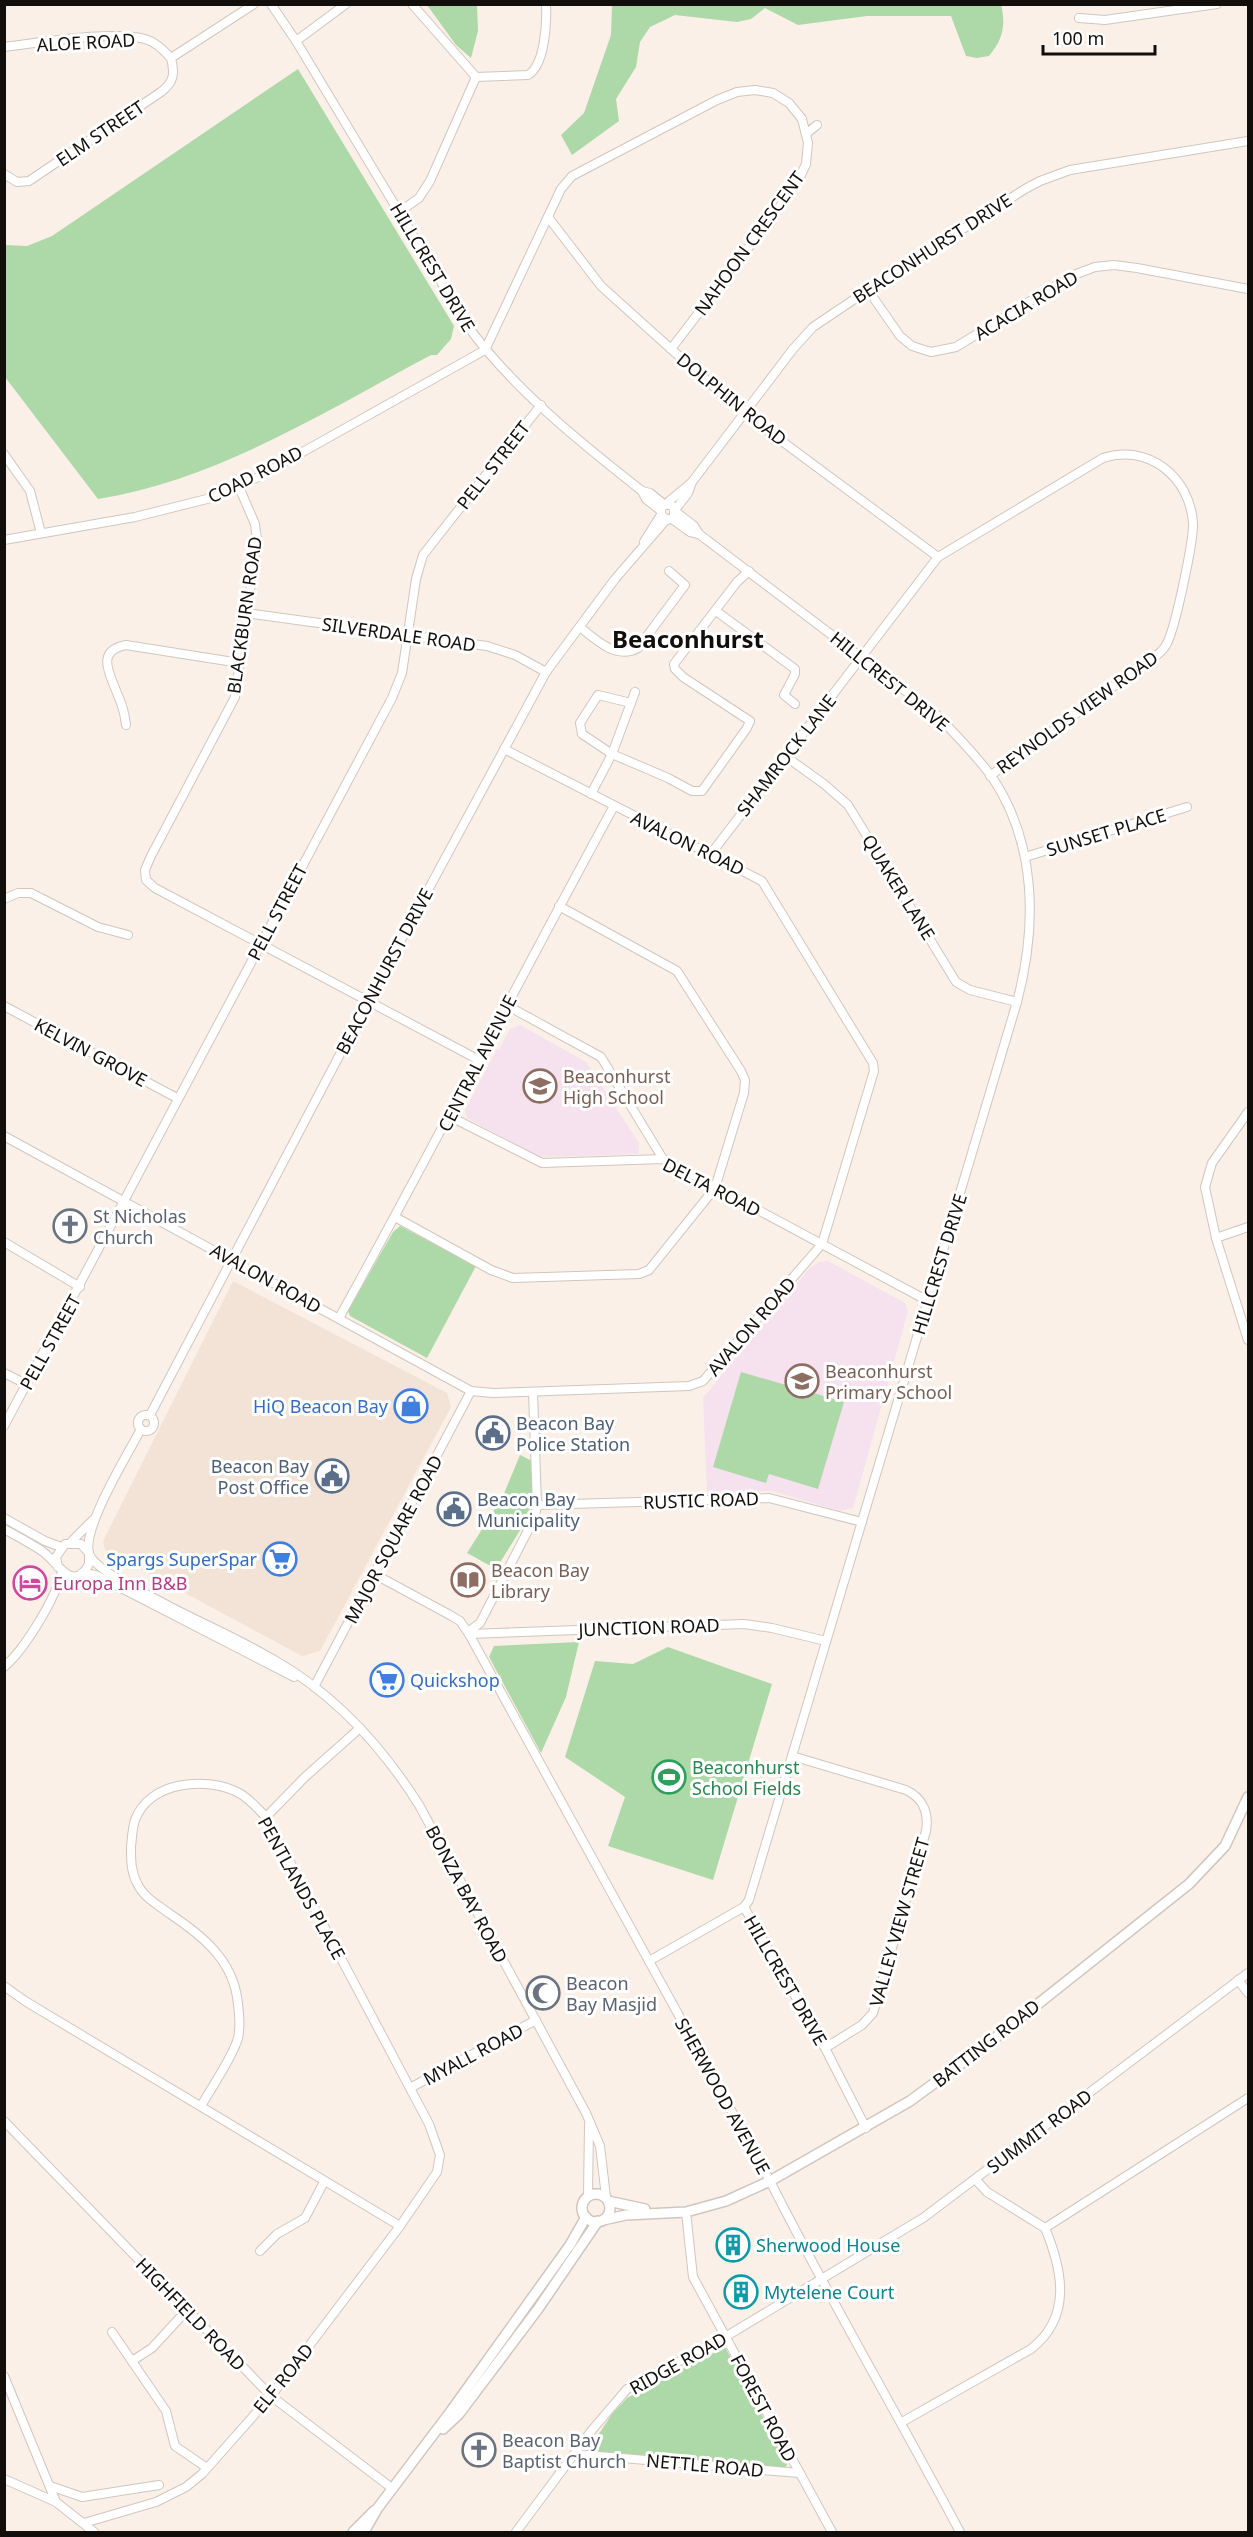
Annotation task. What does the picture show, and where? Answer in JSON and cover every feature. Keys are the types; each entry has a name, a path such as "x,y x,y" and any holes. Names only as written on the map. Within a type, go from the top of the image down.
{"main road":[{"name":"BATTING ROAD","path":"600,2221 626,2215 686,2212 726,2201 770,2181 910,2101 985,2046 1189,1884 1225,1846 1248,1797"},
{"path":"364,2532 375,2512 428,2443 570,2244 586,2217 583,2204 588,2196 597,2194 607,2199 609,2214 600,2221 565,2273 459,2414 428,2443"},
{"name":"BATTING ROAD","path":"607,2199 635,2208 668,2212"},
{"path":"586,2217 600,2221"},
{"path":"353,2532 375,2512"},
{"path":"373,2532 375,2512"}],"street":[{"path":"171,58 254,4"},
{"name":"HILLCREST DRIVE","path":"271,4 296,41 467,325 485,350 541,405 642,491 650,493 668,512 694,526 699,534 938,715 990,776 1009,811 1025,857 1030,890 1030,945 1017,1002 749,1900 744,1907 825,2048 866,2128"},
{"path":"296,41 346,4"},
{"path":"412,4 476,77"},
{"path":"476,77 522,76 532,73 538,63 545,34 546,4"},
{"path":"1078,18 1105,20 1217,4"},
{"name":"ALOE ROAD","path":"4,47 135,37 155,43 171,58"},
{"name":"ELM STREET","path":"4,174 17,182 29,181 161,92 173,80 174,70 171,58"},
{"path":"399,212 419,198 430,181 476,77"},
{"name":"NAHOON CRESCENT","path":"485,350 561,189 579,171 737,92 763,91 781,97 795,108 802,119 807,133 806,164 781,205 671,349"},
{"path":"807,133 817,125"},
{"name":"BEACONHURST DRIVE","path":"150,1415 368,1001 546,672 643,544 652,538 668,512 688,493 692,482 803,337 828,316 867,290 1025,189 1051,176 1088,166 1248,141"},
{"name":"DOLPHIN ROAD","path":"548,217 601,286 744,413 938,557"},
{"name":"ACACIA ROAD","path":"867,290 900,336 912,346 931,352 956,347 1071,276 1095,267 1114,265 1137,268 1248,289"},
{"name":"COAD ROAD","path":"4,540 171,510 215,497 239,487 485,350"},
{"name":"PELL STREET","path":"4,1426 392,698 402,673 417,570 423,555 541,405"},
{"path":"4,454 30,491 40,533"},
{"name":"REYNOLDS VIEW ROAD","path":"863,657 938,557 1090,466 1114,455 1145,457 1164,466 1179,481 1190,505 1194,524 1171,632 1165,647 990,776"},
{"name":"BLACKBURN ROAD","path":"239,487 257,533 240,663 231,706 145,870 146,880 155,888 260,944"},
{"path":"580,627 615,651 628,652 638,648 685,585 669,571"},
{"path":"631,704 606,695 598,695 580,723 582,734 612,754 668,777 696,793 705,789 750,721 691,683 675,668 678,657 737,582 749,571"},
{"path":"716,610 795,669 795,674 784,695 795,704"},
{"name":"SILVERDALE ROAD","path":"246,613 503,650 546,672"},
{"path":"126,725 124,710 106,664 108,654 117,646 126,645 240,663"},
{"name":"SHAMROCK LANE","path":"710,855 863,657"},
{"path":"591,794 612,754 635,692"},
{"name":"AVALON ROAD","path":"4,1136 471,1390 493,1393 533,1392 689,1386 701,1383 822,1244 874,1066 764,884 753,876 504,748"},
{"name":"QUAKER LANE","path":"785,756 824,784 848,806 956,982 970,990 1017,1002"},
{"name":"CENTRAL AVENUE","path":"339,1318 450,1116 506,1005 614,806"},
{"name":"SUNSET PLACE","path":"1025,857 1187,807"},
{"path":"4,899 18,893 31,893 98,927 128,935"},
{"path":"395,1217 491,1270 513,1278 639,1274 649,1270 715,1188 744,1093 745,1080 741,1071 677,971 560,906"},
{"path":"260,944 479,1060"},
{"path":"506,1005 601,1057 663,1159"},
{"name":"KELVIN GROVE","path":"4,1006 177,1098"},
{"path":"1248,1112 1208,1171 1206,1197 1216,1238 1248,1340"},
{"name":"DELTA ROAD","path":"450,1116 542,1163 663,1159 928,1301"},
{"path":"1216,1238 1248,1227"},
{"path":"4,1242 80,1287"},
{"path":"4,1373 26,1384"},
{"name":"MAJOR SQUARE ROAD","path":"314,1687 471,1390"},
{"path":"468,1633 480,1623 535,1517 537,1505 533,1392"},
{"path":"150,1415 155,1422 153,1427 149,1431 141,1429 138,1425 140,1417 150,1415"},
{"path":"58,1586 80,1574 89,1564 89,1537 94,1519 141,1429"},
{"name":"RUSTIC ROAD","path":"537,1505 769,1498 862,1522"},
{"path":"4,1518 45,1541 61,1547"},
{"path":"4,1667 19,1652 58,1586 60,1569 56,1557 61,1547 70,1542 94,1519"},
{"path":"4,1529 44,1552 60,1569 71,1576 80,1574"},
{"path":"70,1542 81,1544 88,1553"},
{"name":"BONZA BAY ROAD","path":"88,1553 100,1567 190,1617 277,1661 314,1687 360,1728 388,1760 419,1804 582,2106 600,2146 607,2199"},
{"name":"BONZA BAY ROAD","path":"80,1574 96,1575 314,1687"},
{"name":"SHERWOOD AVENUE","path":"374,1575 443,1611 460,1622 468,1633 902,2422 960,2532"},
{"name":"JUNCTION ROAD","path":"468,1633 744,1624 826,1641"},
{"path":"266,1817 360,1728"},
{"name":"VALLEY VIEW STREET","path":"792,1756 906,1790 918,1799 927,1815 926,1831 873,2013 862,2025 825,2048"},
{"name":"PENTLANDS PLACE","path":"201,2106 237,2041 239,2024 235,1989 227,1967 215,1951 186,1925 141,1891 132,1866 134,1827 137,1816 147,1804 165,1790 180,1785 211,1785 234,1791 245,1797 266,1817 410,2088 438,2147 440,2160 435,2175"},
{"path":"649,1961 744,1907"},
{"name":"SUMMIT ROAD","path":"823,2280 922,2218 976,2180 1248,1973"},
{"path":"1238,1980 1248,1993"},
{"path":"4,1986 25,2001 400,2226"},
{"name":"MYALL ROAD","path":"410,2088 536,2020"},
{"path":"1046,2228 1248,2098"},
{"name":"HIGHFIELD ROAD","path":"4,2121 271,2396 393,2489"},
{"name":"BONZA BAY ROAD","path":"588,2196 589,2124"},
{"name":"ELF ROAD","path":"84,2523 171,2496 190,2484 207,2468 271,2396 400,2226 435,2175"},
{"path":"902,2422 1031,2349 1048,2332 1059,2311 1057,2263 1046,2228 987,2192 976,2180"},
{"path":"260,2251 277,2234 305,2218 324,2182"},
{"name":"FOREST ROAD","path":"686,2212 693,2277 832,2532"},
{"name":"RIDGE ROAD","path":"516,2532 592,2430 627,2389 726,2337 823,2280"},
{"path":"132,2361 152,2348 187,2310"},
{"path":"112,2332 166,2411 175,2446 207,2468"},
{"path":"4,2376 56,2502"},
{"name":"NETTLE ROAD","path":"575,2454 799,2473"},
{"path":"4,2479 56,2502 94,2532"},
{"path":"50,2486 82,2497 159,2485"}],"shaded area":[{"name":"Beaconhurst High School","path":"520,1025 586,1062 639,1143 638,1154 539,1157 467,1118 465,1110 497,1049 499,1050 510,1029"},
{"name":"Beaconhurst Primary School","path":"828,1261 905,1303 908,1311 853,1508 840,1511 772,1491 707,1492 703,1398 809,1269 819,1262"},
{"path":"233,1281 447,1393 451,1407 320,1651 302,1656 105,1550 103,1541"}],"green space":[{"path":"1001,4 1003,26 1000,38 989,56 977,58 966,56 951,16 867,16 798,25 765,8 751,19 737,22 675,15 650,27 640,42 636,67 616,99 619,121 572,155 561,135 584,113 611,35 612,5"},
{"path":"427,5 477,5 478,31 471,58 456,45"},
{"path":"298,69 454,326 451,339 437,355 431,355 270,441 186,476 98,499 5,377 5,245 27,246 52,236"},
{"path":"400,1226 476,1266 427,1358 350,1316 348,1311 393,1232"},
{"path":"741,1372 844,1402 818,1489 769,1474 766,1483 713,1467"},
{"path":"520,1455 532,1461 532,1501 527,1519 496,1569 467,1553 503,1496"},
{"path":"579,1642 566,1697 541,1753 489,1657 494,1646"},
{"name":"Beaconhurst School Fields","path":"668,1647 772,1684 713,1880 608,1846 625,1797 565,1757 595,1661 633,1664"},
{"path":"725,2347 788,2463 785,2468 589,2449 612,2414 627,2398"}],"place":[{"name":"Beaconhurst High School","path":"540,1086"},
{"name":"St Nicholas Church","path":"70,1226"},
{"name":"Beaconhurst Primary School","path":"802,1381"},
{"name":"HiQ Beacon Bay","path":"411,1406"},
{"name":"Beacon Bay Police Station","path":"493,1433"},
{"name":"Beacon Bay Post Office","path":"332,1476"},
{"name":"Beacon Bay Municipality","path":"454,1509"},
{"name":"Spargs SuperSpar","path":"280,1559"},
{"name":"Beacon Bay Library","path":"468,1580"},
{"name":"Europa Inn B&B","path":"30,1583"},
{"name":"Quickshop","path":"387,1680"},
{"name":"Beaconhurst School Fields","path":"669,1777"},
{"name":"Beacon Bay Masjid","path":"543,1993"},
{"name":"Sherwood House","path":"733,2245"},
{"name":"Mytelene Court","path":"741,2292"},
{"name":"Beacon Bay Baptist Church","path":"479,2450"}],"district":[{"name":"Beaconhurst","path":"688,638"}]}
